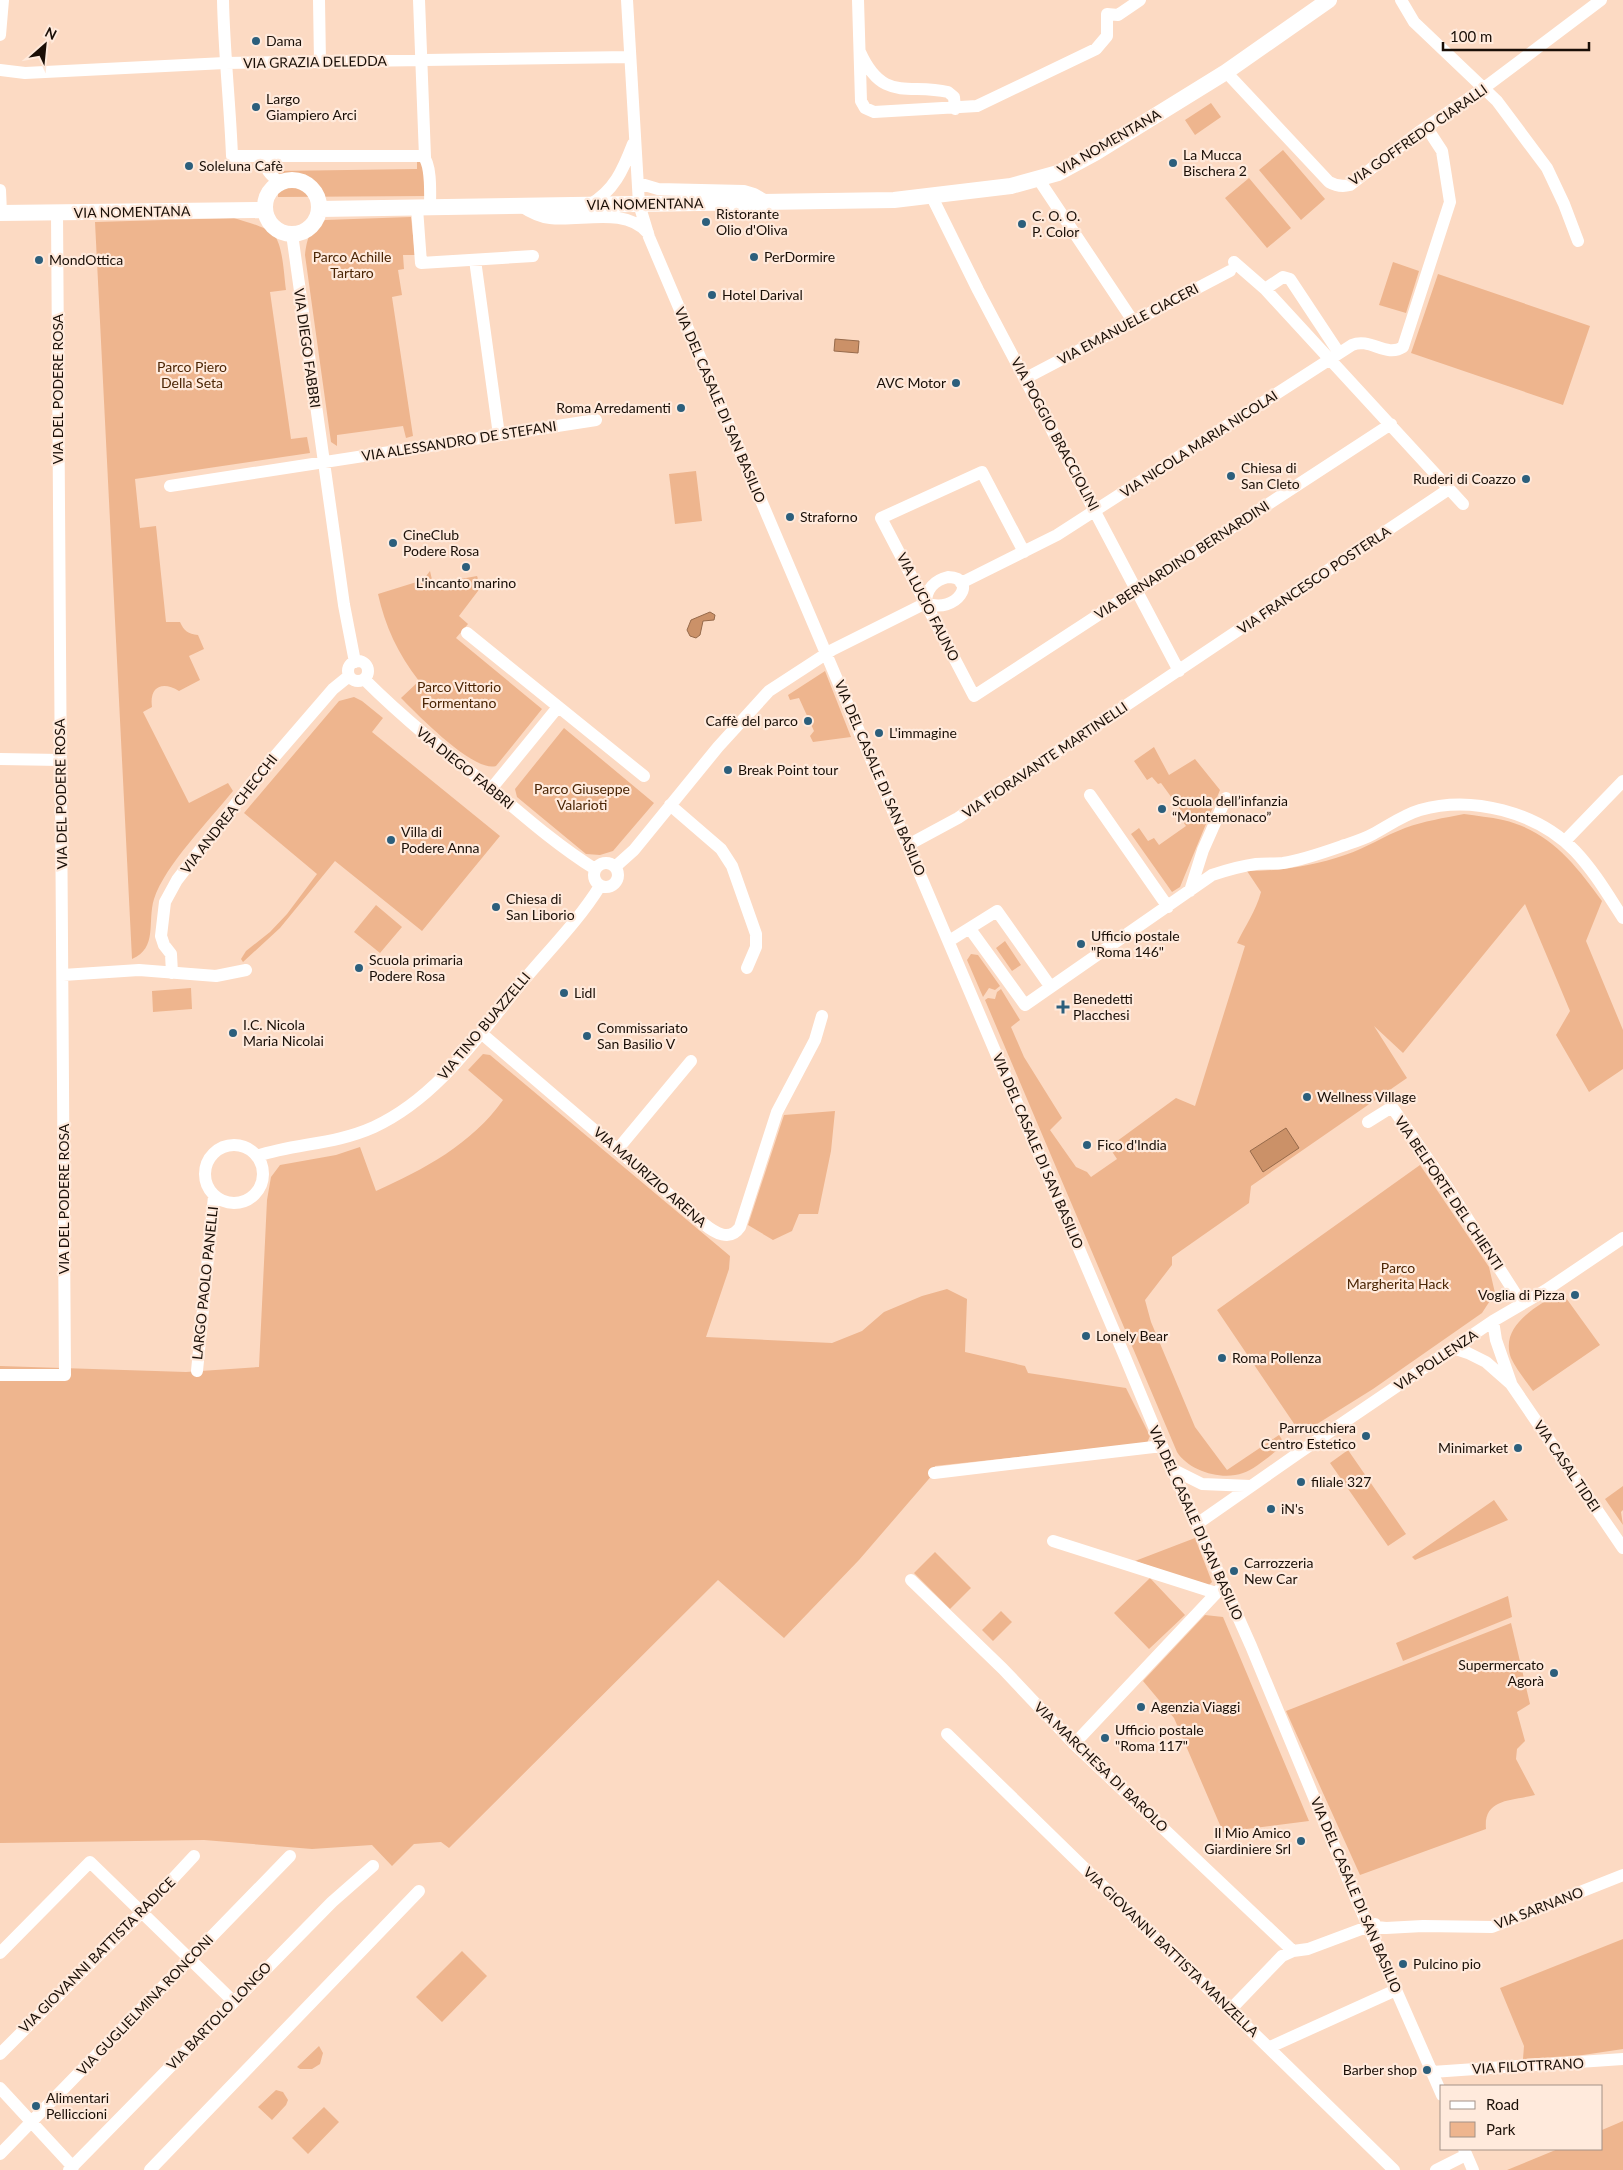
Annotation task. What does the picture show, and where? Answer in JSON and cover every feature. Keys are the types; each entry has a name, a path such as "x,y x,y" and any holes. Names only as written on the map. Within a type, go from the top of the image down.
{"main road":[{"name":"VIA NOMENTANA","path":"319,209 899,200 1004,187 1039,180 1058,173 1095,153 1226,72 1329,0"},
{"path":"293,180 306,184 315,193 319,209 316,218 308,228 292,234 284,233 273,226 265,210 267,196 275,186 293,180"},
{"name":"VIA NOMENTANA","path":"0,212 265,210"}],"street":[{"path":"0,35 3,0"},
{"path":"223,0 225,63 232,156 425,157"},
{"path":"319,0 320,62"},
{"path":"419,0 425,157 429,172 423,208 420,263 533,256"},
{"name":"VIA DEL CASALE DI SAN BASILIO","path":"627,0 639,204 648,233 1162,1446 1197,1524 1220,1590 1230,1601 1251,1646 1368,1926 1440,2090"},
{"path":"858,0 861,99 865,108 874,112 955,109 980,105 1091,52 1106,39 1107,14 1118,15 1140,0"},
{"path":"1401,0 1414,22 1497,101 1547,168 1564,204 1578,241"},
{"name":"VIA GOFFREDO CIARALLI","path":"1226,72 1329,182 1340,186 1350,185 1484,88 1600,0"},
{"path":"859,48 872,71 888,85 905,90 948,92 953,95 955,109"},
{"name":"VIA GRAZIA DELEDDA","path":"0,70 25,73 225,63 630,56"},
{"name":"VIA NICOLA MARIA NICOLAI","path":"961,583 1057,535 1095,512 1334,356 1359,342 1389,351 1399,350 1403,347 1450,202 1445,160 1442,151 1427,128"},
{"path":"590,205 603,196 618,180 635,140"},
{"path":"264,156 267,171 280,183"},
{"path":"1039,180 1132,321"},
{"name":"VIA NOMENTANA","path":"638,183 658,189 748,191 768,202"},
{"path":"0,190 0,212"},
{"name":"VIA POGGIO BRACCIOLINI","path":"932,197 960,254 1179,671"},
{"name":"VIA NOMENTANA","path":"522,206 538,215 551,218 624,219 637,223 648,233"},
{"name":"VIA DEL PODERE ROSA","path":"0,1375 65,1375 57,213"},
{"name":"VIA DIEGO FABBRI","path":"292,234 323,462 355,662"},
{"path":"475,260 499,435"},
{"name":"VIA EMANUELE CIACERI","path":"1026,378 1232,266 1266,289"},
{"path":"1334,356 1289,278 1284,278 1266,289 1334,356 1391,424 1464,504"},
{"name":"VIA ALESSANDRO DE STEFANI","path":"323,462 596,420"},
{"name":"VIA BERNARDINO BERNARDINI","path":"974,696 1391,424"},
{"path":"170,486 323,462"},
{"name":"VIA LUCIO FAUNO","path":"974,696 881,518 982,472 1024,552"},
{"name":"VIA FRANCESCO POSTERLA","path":"1179,671 1449,489"},
{"path":"615,867 634,850 670,805 769,691 827,653 926,603 936,606 957,599 963,592 961,583 952,577 936,582 929,588 926,603"},
{"path":"467,633 644,776"},
{"path":"355,662 362,663 366,668 367,672 364,679 357,681 349,676 348,668 355,662"},
{"name":"VIA FIORAVANTE MARTINELLI","path":"908,846 958,818 1179,671"},
{"name":"VIA ANDREA CHECCHI","path":"172,973 171,954 164,945 161,936 165,902 177,880 251,784 333,689 349,676"},
{"name":"VIA DIEGO FABBRI","path":"364,679 398,713 554,840 595,869"},
{"path":"492,789 558,707"},
{"path":"0,759 61,760"},
{"path":"1565,841 1623,781"},
{"path":"1090,795 1168,906"},
{"path":"1190,891 1203,850 1226,798"},
{"path":"670,805 721,849 732,866 756,934 756,947 747,968"},
{"path":"970,929 1025,1005 1212,875 1234,868 1283,863 1311,855 1371,835 1420,810 1456,805 1488,807 1521,816 1546,828 1565,841 1590,869 1623,918"},
{"path":"603,863 615,867 617,872 616,882 608,887 600,886 595,881 595,869 603,863"},
{"name":"VIA TINO BUAZZELLI","path":"257,1156 339,1139 364,1131 391,1118 435,1084 481,1033 577,917 600,886"},
{"path":"949,942 998,911 1050,986"},
{"path":"63,975 139,970 216,976 246,970"},
{"name":"VIA MAURIZIO ARENA","path":"481,1033 709,1228 721,1235 734,1234 742,1222 777,1112 815,1040 822,1016"},
{"path":"617,1150 691,1061"},
{"name":"VIA BELFORTE DEL CHIENTI","path":"1368,1122 1392,1107 1448,1188 1522,1304"},
{"name":"LARGO PAOLO PANELLI","path":"241,1145 250,1149 257,1156 262,1164 263,1174 257,1192 241,1202 232,1203 222,1201 214,1196 205,1179 205,1169 208,1160 214,1152 222,1147 241,1145"},
{"name":"LARGO PAOLO PANELLI","path":"197,1372 214,1196"},
{"name":"VIA POLLENZA","path":"1197,1524 1493,1321 1546,1290 1623,1238"},
{"name":"VIA CASAL TIDEI","path":"1493,1321 1496,1340 1511,1384"},
{"name":"VIA CASAL TIDEI","path":"1453,1348 1486,1362 1511,1384 1623,1548"},
{"path":"934,1473 1162,1446"},
{"path":"1172,1469 1202,1484 1251,1486"},
{"path":"1053,1541 1220,1590 1074,1744"},
{"name":"VIA MARCHESA DI BAROLO","path":"911,1580 1003,1669 1074,1744 1293,1951"},
{"path":"1203,1609 1230,1601"},
{"name":"VIA GIOVANNI BATTISTA MANZELLA","path":"947,1734 1394,2170"},
{"name":"VIA GIOVANNI BATTISTA RADICE","path":"0,2054 194,1856"},
{"name":"VIA GUGLIELMINA RONCONI","path":"0,2154 290,1856"},
{"path":"0,1954 90,1862 233,2001"},
{"name":"VIA BARTOLO LONGO","path":"71,2168 332,1902 373,1866"},
{"name":"VIA SARNANO","path":"1293,1951 1308,1950 1368,1926 1385,1922 1408,1922 1423,1926 1492,1927 1623,1875"},
{"path":"150,2170 419,1891"},
{"path":"1231,2009 1282,1956 1293,1951"},
{"path":"1270,2048 1396,1990"},
{"name":"VIA FILOTTRANO","path":"1432,2072 1623,2059"},
{"path":"0,2088 71,2168"},
{"path":"1436,2170 1465,2152 1473,2170"}],"green space":[{"path":"1211,103 1221,117 1195,135 1185,120"},
{"path":"1283,150 1325,199 1301,220 1259,170"},
{"path":"423,161 426,196 278,197 278,171 417,169 417,162"},
{"path":"1249,178 1291,228 1267,248 1225,198"},
{"name":"Parco Achille Tartaro","path":"411,217 415,255 403,255 404,269 398,270 402,295 392,297 413,436 406,438 403,426 337,435 337,446 331,442 305,255 308,239 316,226 325,220"},
{"name":"Parco Piero Della Seta","path":"234,218 270,232 274,235 279,246 283,261 286,290 270,292 291,439 307,437 310,453 135,479 140,528 156,526 166,622 180,622 187,632 198,635 204,649 189,656 200,680 179,691 168,686 158,687 153,694 152,707 143,712 189,803 228,783 233,791 189,843 168,872 154,899 149,941 140,954 132,959 95,222"},
{"path":"1393,262 1419,271 1406,313 1379,305"},
{"path":"1438,274 1590,326 1563,405 1411,353"},
{"path":"696,471 702,521 675,524 669,474"},
{"name":"Parco Vittorio Formentano","path":"430,571 433,584 477,576 481,587 459,616 468,624 456,638 542,709 496,766 486,766 460,752 401,698 419,681 393,639 384,617 378,594 423,580"},
{"path":"825,671 851,737 813,742 810,736 814,731 799,698 790,700 788,695"},
{"path":"354,697 383,718 372,732 500,836 422,931 335,861 280,928 243,962 241,959 246,951 270,932 287,914 317,874 244,813 339,701"},
{"name":"Parco Giuseppe Valarioti","path":"564,728 654,803 613,851 600,855 586,854 517,797 515,789"},
{"path":"1154,747 1169,775 1195,759 1220,790 1180,887 1172,892 1131,834 1139,828 1148,841 1154,838 1159,845 1186,826 1181,819 1185,816 1161,783 1158,784 1152,777 1147,780 1134,761"},
{"path":"1464,814 1503,820 1535,832 1571,862 1602,901 1586,941 1623,1030 1623,1069 1589,1092 1556,1035 1570,1011 1525,904 1403,1053 1374,1026 1407,1078 1251,1186 1249,1203 1172,1257 1172,1265 1145,1300 1151,1322 1195,1427 1227,1470 1279,1435 1285,1444 1259,1464 1243,1473 1226,1476 1207,1473 1189,1464 1177,1452 985,1000 988,998 995,999 997,992 1001,989 1020,1020 1011,1027 1024,1057 1062,1118 1050,1130 1076,1167 1087,1172 1091,1177 1117,1159 1109,1147 1176,1098 1195,1106 1245,946 1237,943 1261,892 1247,871 1285,869 1333,859 1353,852 1397,831 1434,820"},
{"path":"376,905 402,927 380,953 354,932"},
{"path":"1005,941 1021,965 1012,971 996,948"},
{"path":"971,954 978,955 1000,986 995,990 989,988 983,997 967,960"},
{"path":"191,988 192,1009 153,1012 152,991"},
{"path":"483,1054 490,1055 730,1256 729,1269 706,1337 832,1343 862,1331 884,1312 922,1296 947,1289 967,1299 965,1352 1025,1366 1028,1373 1126,1388 1150,1436 1147,1443 935,1466 934,1473 859,1560 784,1638 718,1580 449,1848 441,1842 414,1844 392,1866 372,1845 312,1849 204,1840 0,1843 0,1366 186,1372 259,1367 267,1200 271,1177 280,1165 336,1155 360,1147 376,1191 429,1165 462,1143 477,1130 503,1100 468,1070"},
{"path":"835,1111 831,1151 818,1214 799,1214 792,1231 773,1240 748,1225 784,1115"},
{"name":"Parco Margherita Hack","path":"1420,1165 1489,1267 1495,1293 1482,1313 1373,1389 1301,1434 1217,1310"},
{"path":"1561,1291 1600,1345 1533,1391 1511,1358 1509,1346 1511,1335 1523,1317"},
{"path":"1348,1450 1406,1534 1388,1546 1330,1463"},
{"path":"1623,1486 1623,1510 1621,1512 1623,1525 1605,1499"},
{"path":"1494,1500 1508,1520 1415,1560 1412,1557"},
{"path":"1195,1538 1212,1582 1208,1586 1135,1561"},
{"path":"935,1552 971,1588 950,1609 914,1573"},
{"path":"1150,1578 1185,1615 1149,1649 1114,1613"},
{"path":"1508,1596 1512,1617 1403,1661 1396,1643"},
{"path":"1001,1611 1012,1622 993,1641 982,1630"},
{"path":"1205,1615 1223,1617 1309,1821 1223,1832 1174,1718 1143,1681"},
{"path":"1511,1623 1530,1704 1517,1712 1525,1741 1517,1749 1516,1759 1535,1795 1509,1800 1494,1806 1489,1811 1486,1819 1486,1829 1360,1875 1286,1711"},
{"path":"1623,1939 1623,2049 1583,2055 1523,2059 1524,2046 1500,1988"},
{"path":"462,1951 487,1976 442,2022 416,1997"},
{"path":"319,2046 323,2053 320,2064 312,2069 300,2069 297,2067"},
{"path":"276,2090 283,2092 288,2100 286,2105 272,2120 258,2107"},
{"path":"324,2107 339,2122 308,2154 292,2138"},
{"path":"1623,2121 1623,2170 1507,2170 1556,2150 1603,2150 1603,2130"}],"shaded area":[{"path":"835,339 859,341 858,353 834,351"},
{"path":"710,612 715,615 714,620 703,621 700,635 696,638 690,636 687,630 691,620"},
{"path":"1286,1128 1299,1148 1263,1172 1250,1151"}],"place":[{"name":"Dama","path":"256,41"},
{"name":"Largo Giampiero Arci","path":"256,107"},
{"name":"La Mucca Bischera 2","path":"1173,163"},
{"name":"Soleluna Cafè","path":"189,166"},
{"name":"Ristorante Olio d'Oliva","path":"706,222"},
{"name":"C. O. O. P. Color","path":"1022,224"},
{"name":"PerDormire","path":"754,257"},
{"name":"MondOttica","path":"39,260"},
{"name":"Hotel Darival","path":"712,295"},
{"name":"AVC Motor","path":"956,383"},
{"name":"Roma Arredamenti","path":"681,408"},
{"name":"Chiesa di San Cleto","path":"1231,476"},
{"name":"Ruderi di Coazzo","path":"1526,479"},
{"name":"Straforno","path":"790,517"},
{"name":"CineClub Podere Rosa","path":"393,543"},
{"name":"L'incanto marino","path":"466,567"},
{"name":"Caffè del parco","path":"808,721"},
{"name":"L'immagine","path":"879,733"},
{"name":"Break Point tour","path":"728,770"},
{"name":"Scuola dell’infanzia “Montemonaco”","path":"1162,809"},
{"name":"Villa di Podere Anna","path":"391,840"},
{"name":"Chiesa di San Liborio","path":"496,907"},
{"name":"Ufficio postale \"Roma 146\"","path":"1081,944"},
{"name":"Scuola primaria Podere Rosa","path":"359,968"},
{"name":"Lidl","path":"564,993"},
{"name":"Benedetti Placchesi","path":"1063,1007"},
{"name":"I.C. Nicola Maria Nicolai","path":"233,1033"},
{"name":"Commissariato San Basilio V","path":"587,1036"},
{"name":"Wellness Village","path":"1307,1097"},
{"name":"Fico d'India","path":"1087,1145"},
{"name":"Voglia di Pizza","path":"1575,1295"},
{"name":"Lonely Bear","path":"1086,1336"},
{"name":"Roma Pollenza","path":"1222,1358"},
{"name":"Parrucchiera Centro Estetico","path":"1366,1436"},
{"name":"Minimarket","path":"1518,1448"},
{"name":"filiale 327","path":"1301,1482"},
{"name":"iN's","path":"1271,1509"},
{"name":"Carrozzeria New Car","path":"1234,1571"},
{"name":"Supermercato Agorà","path":"1554,1673"},
{"name":"Agenzia Viaggi","path":"1141,1707"},
{"name":"Ufficio postale \"Roma 117\"","path":"1105,1738"},
{"name":"Il Mio Amico Giardiniere Srl","path":"1301,1841"},
{"name":"Pulcino pio","path":"1403,1964"},
{"name":"Barber shop","path":"1427,2070"},
{"name":"Alimentari Pelliccioni","path":"36,2106"}]}
